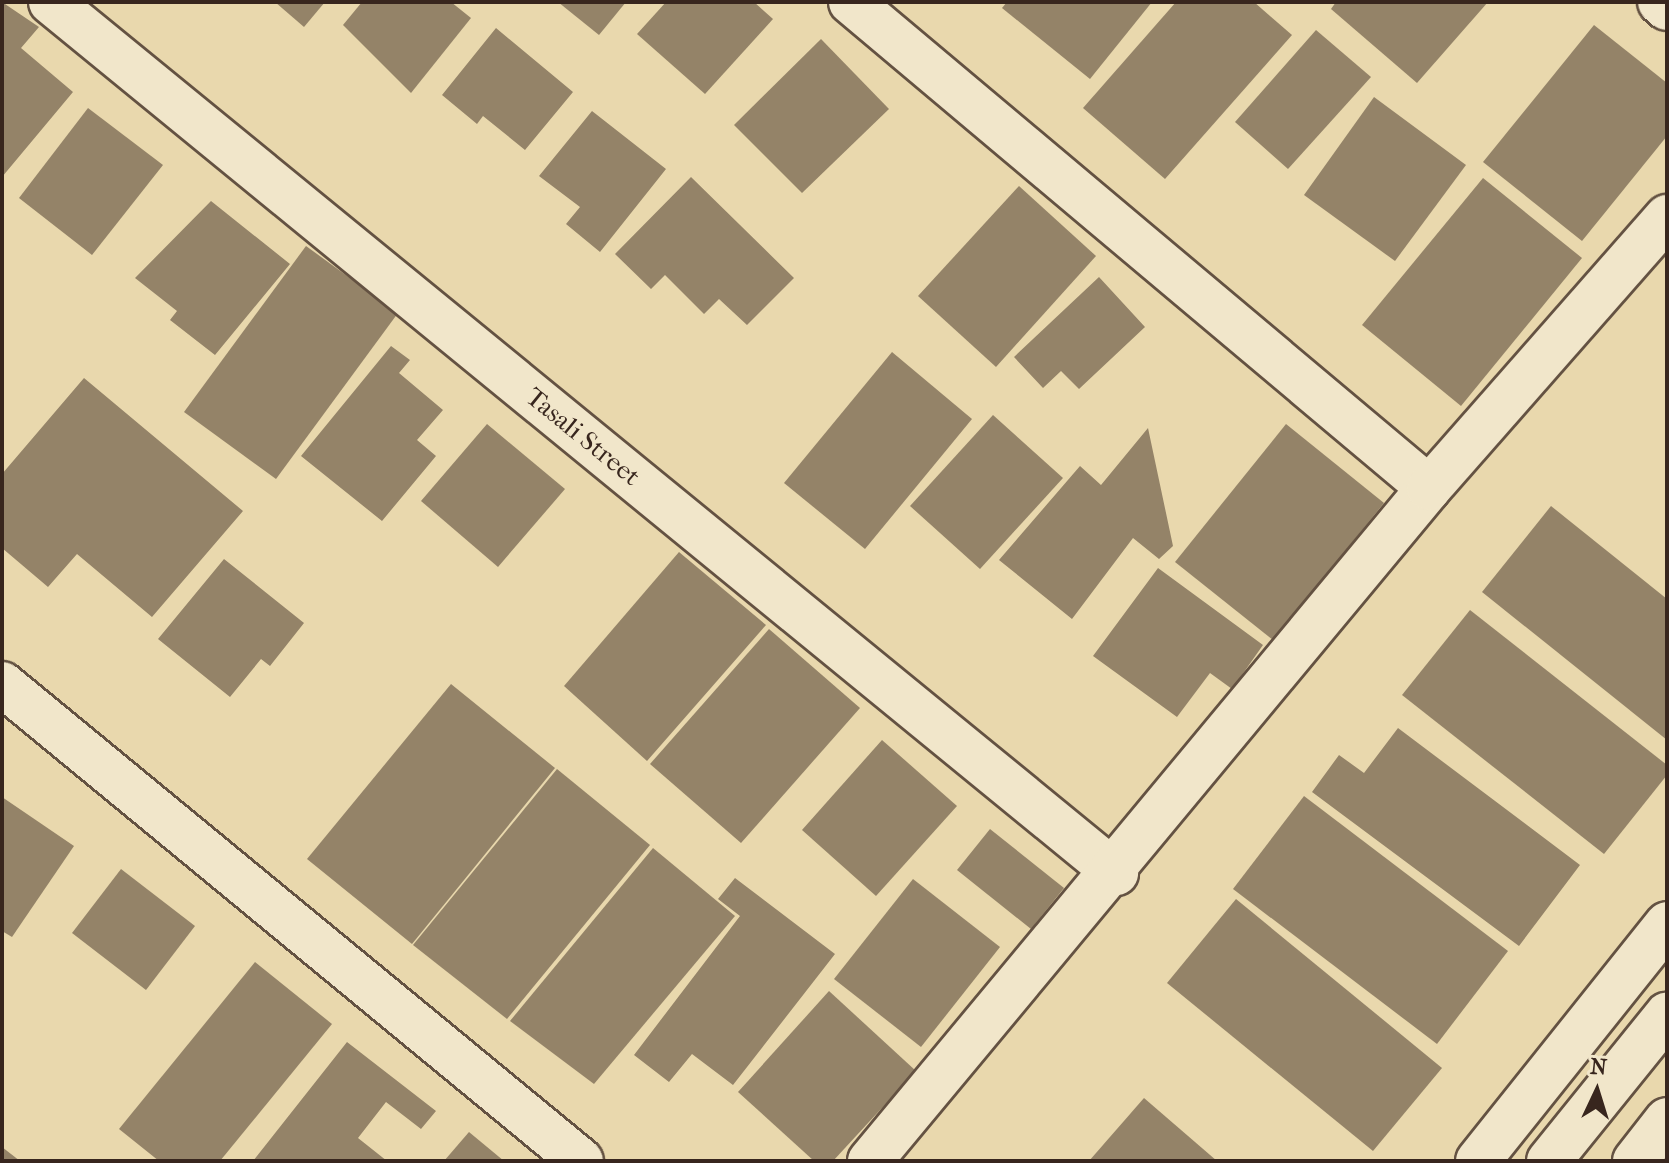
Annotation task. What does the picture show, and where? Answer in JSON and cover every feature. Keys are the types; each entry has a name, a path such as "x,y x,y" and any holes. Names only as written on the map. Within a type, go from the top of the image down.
{"street":[{"name":"Tasali Street","path":"51,2 1116,873"},
{"path":"851,2 1429,488"},
{"path":"1660,2 1667,8"},
{"path":"870,1161 1116,873 1429,488 1667,217"},
{"path":"2,684 581,1161"},
{"path":"1478,1161 1667,924"},
{"path":"1549,1161 1667,1015"},
{"path":"1635,1161 1667,1120"}],"building":[{"path":"2,2 39,27 21,48 73,92 2,177"},
{"path":"275,2 325,2 304,27"},
{"path":"362,2 451,2 471,18 411,93 343,25"},
{"path":"558,2 626,2 599,35"},
{"path":"666,2 754,2 773,19 705,94 637,34"},
{"path":"1007,2 1152,2 1090,79 1002,8"},
{"path":"1176,2 1254,2 1292,35 1165,179 1083,108"},
{"path":"1336,2 1488,2 1417,83 1331,9"},
{"path":"1594,25 1667,83 1667,136 1582,241 1483,162"},
{"path":"496,28 573,92 525,150 483,116 477,124 442,95"},
{"path":"1316,30 1371,77 1288,169 1235,122"},
{"path":"821,39 889,109 802,193 734,125"},
{"path":"1374,97 1466,165 1395,261 1304,195"},
{"path":"88,108 163,165 92,255 19,198"},
{"path":"592,111 666,169 600,252 566,224 580,207 539,176"},
{"path":"691,177 794,278 747,325 719,299 704,314 665,275 651,289 615,254"},
{"path":"1483,178 1582,258 1461,406 1362,325"},
{"path":"1019,186 1096,256 996,367 918,296"},
{"path":"211,201 290,264 215,355 170,320 177,311 135,278"},
{"path":"306,246 398,313 276,479 184,412"},
{"path":"1099,277 1145,327 1079,389 1061,371 1043,388 1014,357"},
{"path":"391,346 410,360 399,373 443,410 417,440 436,456 382,521 301,456"},
{"path":"892,352 972,419 865,549 784,483"},
{"path":"84,378 243,511 152,617 77,554 48,587 2,548 2,474"},
{"path":"993,415 1063,478 980,569 910,506"},
{"path":"487,424 565,489 498,567 421,501"},
{"path":"1286,424 1384,503 1273,640 1175,562"},
{"path":"1148,428 1173,546 1159,559 1133,538 1072,619 999,560 1080,466 1101,485"},
{"path":"1551,506 1667,599 1667,740 1482,592"},
{"path":"679,552 766,625 647,761 564,686"},
{"path":"224,559 304,623 270,666 261,659 230,697 158,639"},
{"path":"1158,568 1263,645 1232,689 1210,673 1177,717 1093,656"},
{"path":"1470,610 1667,765 1667,775 1604,854 1402,695"},
{"path":"769,629 860,708 741,843 650,764"},
{"path":"451,684 555,768 412,944 307,859"},
{"path":"1398,728 1580,865 1519,946 1312,792 1339,755 1364,773"},
{"path":"882,740 957,806 876,896 802,830"},
{"path":"557,769 650,845 507,1019 413,945"},
{"path":"1304,796 1508,951 1437,1044 1233,889"},
{"path":"2,797 74,846 12,937 2,931"},
{"path":"990,829 1064,888 1031,929 957,870"},
{"path":"653,848 735,916 594,1084 510,1021"},
{"path":"121,869 195,926 146,990 72,933"},
{"path":"735,878 835,954 733,1085 692,1054 669,1082 634,1055 740,916 718,899"},
{"path":"913,879 1000,947 921,1047 834,979"},
{"path":"1236,899 1442,1068 1373,1151 1167,983"},
{"path":"255,962 332,1024 220,1161 159,1161 119,1129"},
{"path":"829,991 916,1071 833,1161 814,1161 738,1092"},
{"path":"347,1042 436,1111 421,1129 386,1102 358,1138 387,1161 253,1161"},
{"path":"1144,1098 1217,1161 1089,1161"},
{"path":"469,1132 504,1161 444,1161"},
{"path":"2,1147 20,1161 2,1161"}]}
